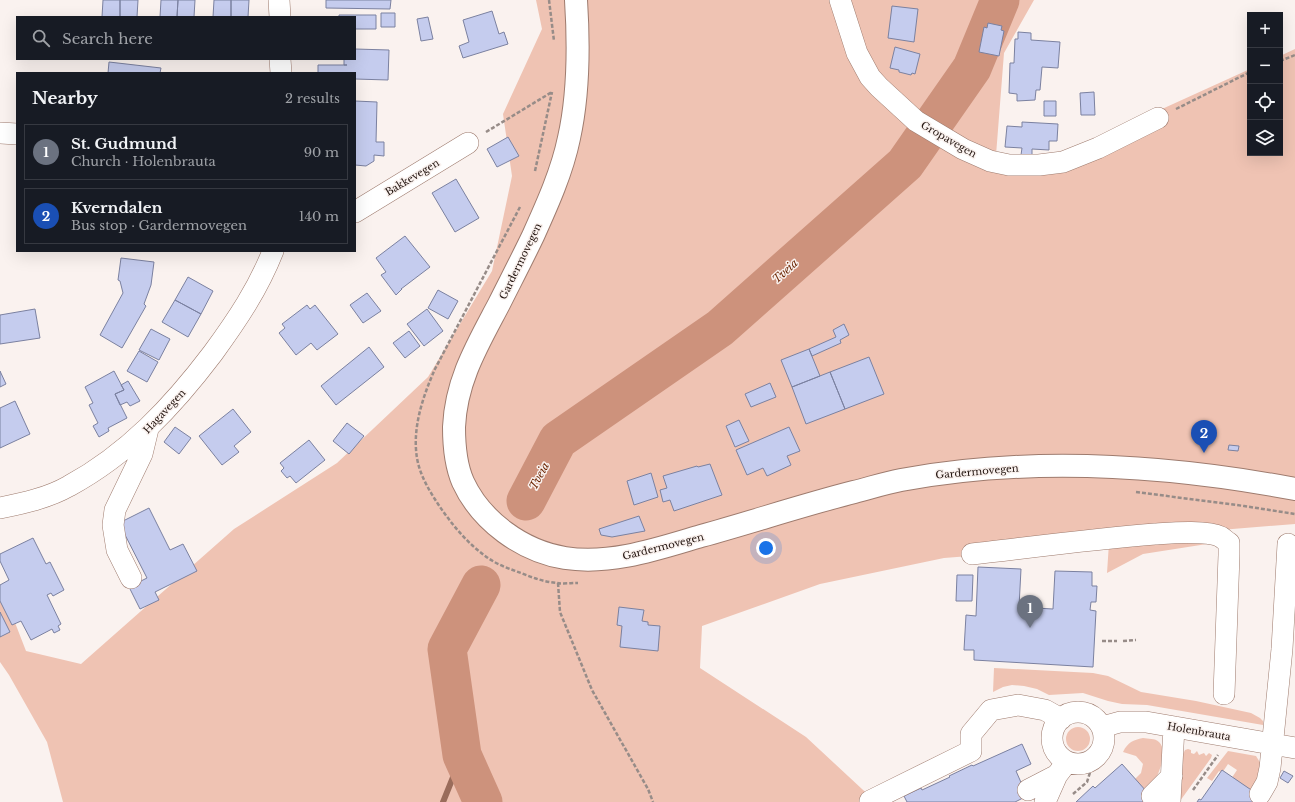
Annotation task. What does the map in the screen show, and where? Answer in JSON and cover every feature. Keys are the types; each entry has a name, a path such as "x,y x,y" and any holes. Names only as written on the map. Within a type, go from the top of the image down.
{"main road":[{"name":"Gardermovegen","path":"576,0 579,45 577,88 569,139 559,173 532,236 499,304 475,347 463,378 454,424 457,460 462,480 476,504 490,520 505,533 537,551 565,558 591,560 617,558 644,553 762,519 808,504 899,480 974,470 1012,467 1088,466 1168,472 1266,484 1295,490"}],"street":[{"path":"279,0 280,16"},
{"name":"Gropavegen","path":"840,0 857,53 870,77 879,87 916,121 963,150 990,161 1009,165 1039,166 1063,162 1098,148 1158,118"},
{"path":"280,60 281,72"},
{"path":"0,133 16,134"},
{"name":"Bakkevegen","path":"356,211 468,143"},
{"name":"Hagavegen","path":"0,508 30,502 68,487 106,464 148,430 192,380 223,340 263,276 273,252"},
{"path":"131,578 117,550 112,525 116,510 142,454 148,430"},
{"path":"972,554 1100,538 1176,533 1200,533 1221,537 1229,543 1230,555 1224,694"},
{"path":"1260,794 1268,782 1270,768 1279,678 1288,544"},
{"path":"870,801 970,751 971,734 990,710 1018,705 1045,710 1061,719"},
{"path":"1036,796 1062,769 1085,764 1094,760 1100,754 1104,745 1105,736 1102,727 1098,720 1084,712 1068,714 1055,726 1052,734 1052,742 1055,751 1060,757 1062,769"},
{"name":"Holenbrauta","path":"1102,727 1120,722 1146,722 1295,748"},
{"path":"1161,799 1172,776 1174,727"}],"path":[{"path":"549,0 554,46"},
{"path":"1283,60 1295,55"},
{"path":"1158,118 1247,73"},
{"path":"468,143 552,92 533,178"},
{"path":"520,206 427,386 416,434 417,457 424,480 449,521 468,541 488,558 505,567 533,578 558,583 584,583"},
{"path":"1131,492 1295,514"},
{"path":"565,558 558,583 560,612 592,690 648,789 653,802"},
{"path":"1123,640 1136,640"},
{"path":"1102,641 1117,641"},
{"path":"1193,790 1218,755 1226,736"},
{"path":"1069,797 1087,782 1094,760"}],"shaded area":[{"path":"536,0 1034,0 1004,53 995,168 1050,167 1162,109 1247,70 1247,156 1283,156 1283,55 1295,49 1295,524 1196,532 1136,541 1207,544 1143,554 1107,573 1109,543 1070,548 944,558 820,584 702,626 700,668 806,737 876,802 63,802 47,742 0,662 0,584 26,651 81,664 234,529 337,463 428,377 492,271 512,176 503,114 542,29"},
{"path":"994,668 1093,673 1108,676 1141,692 1196,701 1251,713 1263,721 1263,725 1147,705 1122,704 1083,693 1049,695 1037,689 1012,685 1003,687 993,692"},
{"path":"1073,727 1083,727 1090,734 1090,744 1083,751 1073,751 1066,744 1066,734"},
{"path":"1143,738 1153,739 1159,742 1162,747 1163,754 1160,769 1147,796 1133,781 1141,773 1143,764 1136,756 1123,752 1131,742"},
{"path":"1188,749 1194,754 1197,751 1199,755 1204,753 1206,756 1209,753 1212,755 1180,801 1182,756 1185,750"},
{"path":"1228,751 1256,756 1261,764 1255,796 1231,779 1237,770 1228,764 1222,773 1219,771 1212,781 1207,778"}],"building":[{"path":"103,0 120,0 120,16 102,16"},
{"path":"120,0 138,0 137,16 120,16"},
{"path":"161,0 178,0 177,16 160,16"},
{"path":"178,0 195,0 194,16 177,16"},
{"path":"214,0 231,0 231,16 213,16"},
{"path":"231,0 249,0 248,16 231,16"},
{"path":"326,0 391,0 390,9 326,8"},
{"path":"892,6 918,9 914,42 888,38"},
{"path":"492,11 499,34 504,32 508,44 463,58 459,46 469,42 463,20"},
{"path":"381,13 395,13 395,27 381,27"},
{"path":"376,15 376,29 356,29 356,16 339,16"},
{"path":"428,17 433,39 421,41 417,19"},
{"path":"988,23 1002,26 1001,30 1004,31 999,56 979,52 984,27 987,28"},
{"path":"1018,32 1031,33 1031,40 1060,42 1058,68 1042,67 1040,90 1036,90 1035,100 1017,101 1017,94 1009,93 1010,63 1014,63 1015,39 1018,39"},
{"path":"895,47 920,54 915,74 912,73 911,75 890,68"},
{"path":"356,49 389,50 388,80 356,79 356,72 318,72 318,65 344,65 344,60 356,60"},
{"path":"109,62 161,68 160,72 108,72"},
{"path":"1094,92 1095,115 1081,115 1080,93"},
{"path":"356,101 377,102 376,142 384,142 384,156 374,155 374,161 366,166 356,165"},
{"path":"1044,101 1056,101 1056,116 1044,116"},
{"path":"1022,122 1058,124 1057,141 1049,141 1049,150 1032,149 1032,156 1021,155 1022,148 1005,147 1007,126 1022,127"},
{"path":"508,137 519,156 497,167 487,149"},
{"path":"456,179 479,218 455,232 432,193"},
{"path":"405,236 430,267 401,289 396,295 381,275 386,272 376,258"},
{"path":"121,258 154,262 151,285 144,304 146,306 122,348 100,335 123,293 120,281 118,280"},
{"path":"188,277 213,291 201,314 175,300"},
{"path":"438,290 458,301 448,319 428,308"},
{"path":"367,293 381,311 363,323 350,305"},
{"path":"175,300 201,314 188,337 162,322"},
{"path":"307,305 310,309 315,305 338,334 317,350 311,343 296,355 279,333 285,328 282,324"},
{"path":"35,309 40,338 0,344 0,315"},
{"path":"427,309 443,331 424,346 407,324"},
{"path":"844,324 849,335 840,340 841,343 812,356 809,349 836,337 833,330"},
{"path":"151,329 170,339 159,360 139,350"},
{"path":"409,331 420,346 405,358 393,343"},
{"path":"369,347 384,367 336,405 321,386"},
{"path":"809,349 820,376 792,387 781,360"},
{"path":"139,351 158,362 147,382 127,371"},
{"path":"869,357 884,394 845,409 830,372"},
{"path":"0,371 6,384 0,387"},
{"path":"114,371 124,390 115,394 127,418 108,428 109,431 99,437 93,426 98,423 89,405 93,403 85,387"},
{"path":"830,372 845,409 806,424 792,387"},
{"path":"128,381 140,401 130,406 127,402 120,405 115,394 124,390 121,385"},
{"path":"770,383 776,397 751,407 745,394"},
{"path":"15,401 30,434 0,448 0,408"},
{"path":"233,409 251,432 234,446 239,452 222,465 199,436"},
{"path":"739,420 749,441 735,447 726,426"},
{"path":"347,423 364,436 349,454 333,441"},
{"path":"175,427 191,438 179,454 164,442"},
{"path":"789,427 800,451 787,456 791,465 767,476 763,468 747,475 736,450"},
{"path":"309,440 325,460 296,483 290,476 287,478 281,471 284,468 280,463"},
{"path":"1229,445 1239,446 1238,451 1228,450"},
{"path":"710,464 722,495 674,511 670,500 663,502 660,490 667,488 663,476 697,466"},
{"path":"651,473 658,497 634,505 627,481"},
{"path":"149,508 170,550 183,544 197,571 155,592 159,600 140,609 129,587 147,578 119,523"},
{"path":"639,516 645,531 612,537 601,535 599,529"},
{"path":"33,538 46,564 50,562 64,590 53,596 51,593 47,595 61,624 58,626 60,630 54,633 52,629 31,640 21,621 12,625 0,601 0,585 9,580 0,561 0,554"},
{"path":"978,567 1021,569 1019,607 1053,609 1055,571 1092,572 1092,586 1097,586 1096,602 1091,602 1090,610 1096,611 1093,667 974,660 974,650 964,650 966,615 976,616"},
{"path":"957,575 973,575 972,601 956,601"},
{"path":"619,607 644,610 642,621 648,622 648,625 660,626 658,651 620,647 622,626 617,625"},
{"path":"0,612 10,632 0,637"},
{"path":"1022,744 1031,764 1016,771 1027,796 1015,802 907,802 904,796 921,788 922,790 972,765 973,766"},
{"path":"1122,764 1155,801 1076,802 1093,786 1095,788"},
{"path":"1222,770 1263,798 1260,802 1197,802 1199,799 1201,800"},
{"path":"1284,771 1293,776 1288,783 1280,778"}],"waterway":[{"name":"Tveia","path":"526,501 558,440 720,328 905,164 972,68 1000,0"},
{"name":"Tveia","path":"481,585 447,649 462,755 483,802"},
{"path":"443,802 462,755"}],"place":[{"name":"Kverndalen","path":"1204,453"},
{"name":"St. Gudmund","path":"1030,628"}]}
